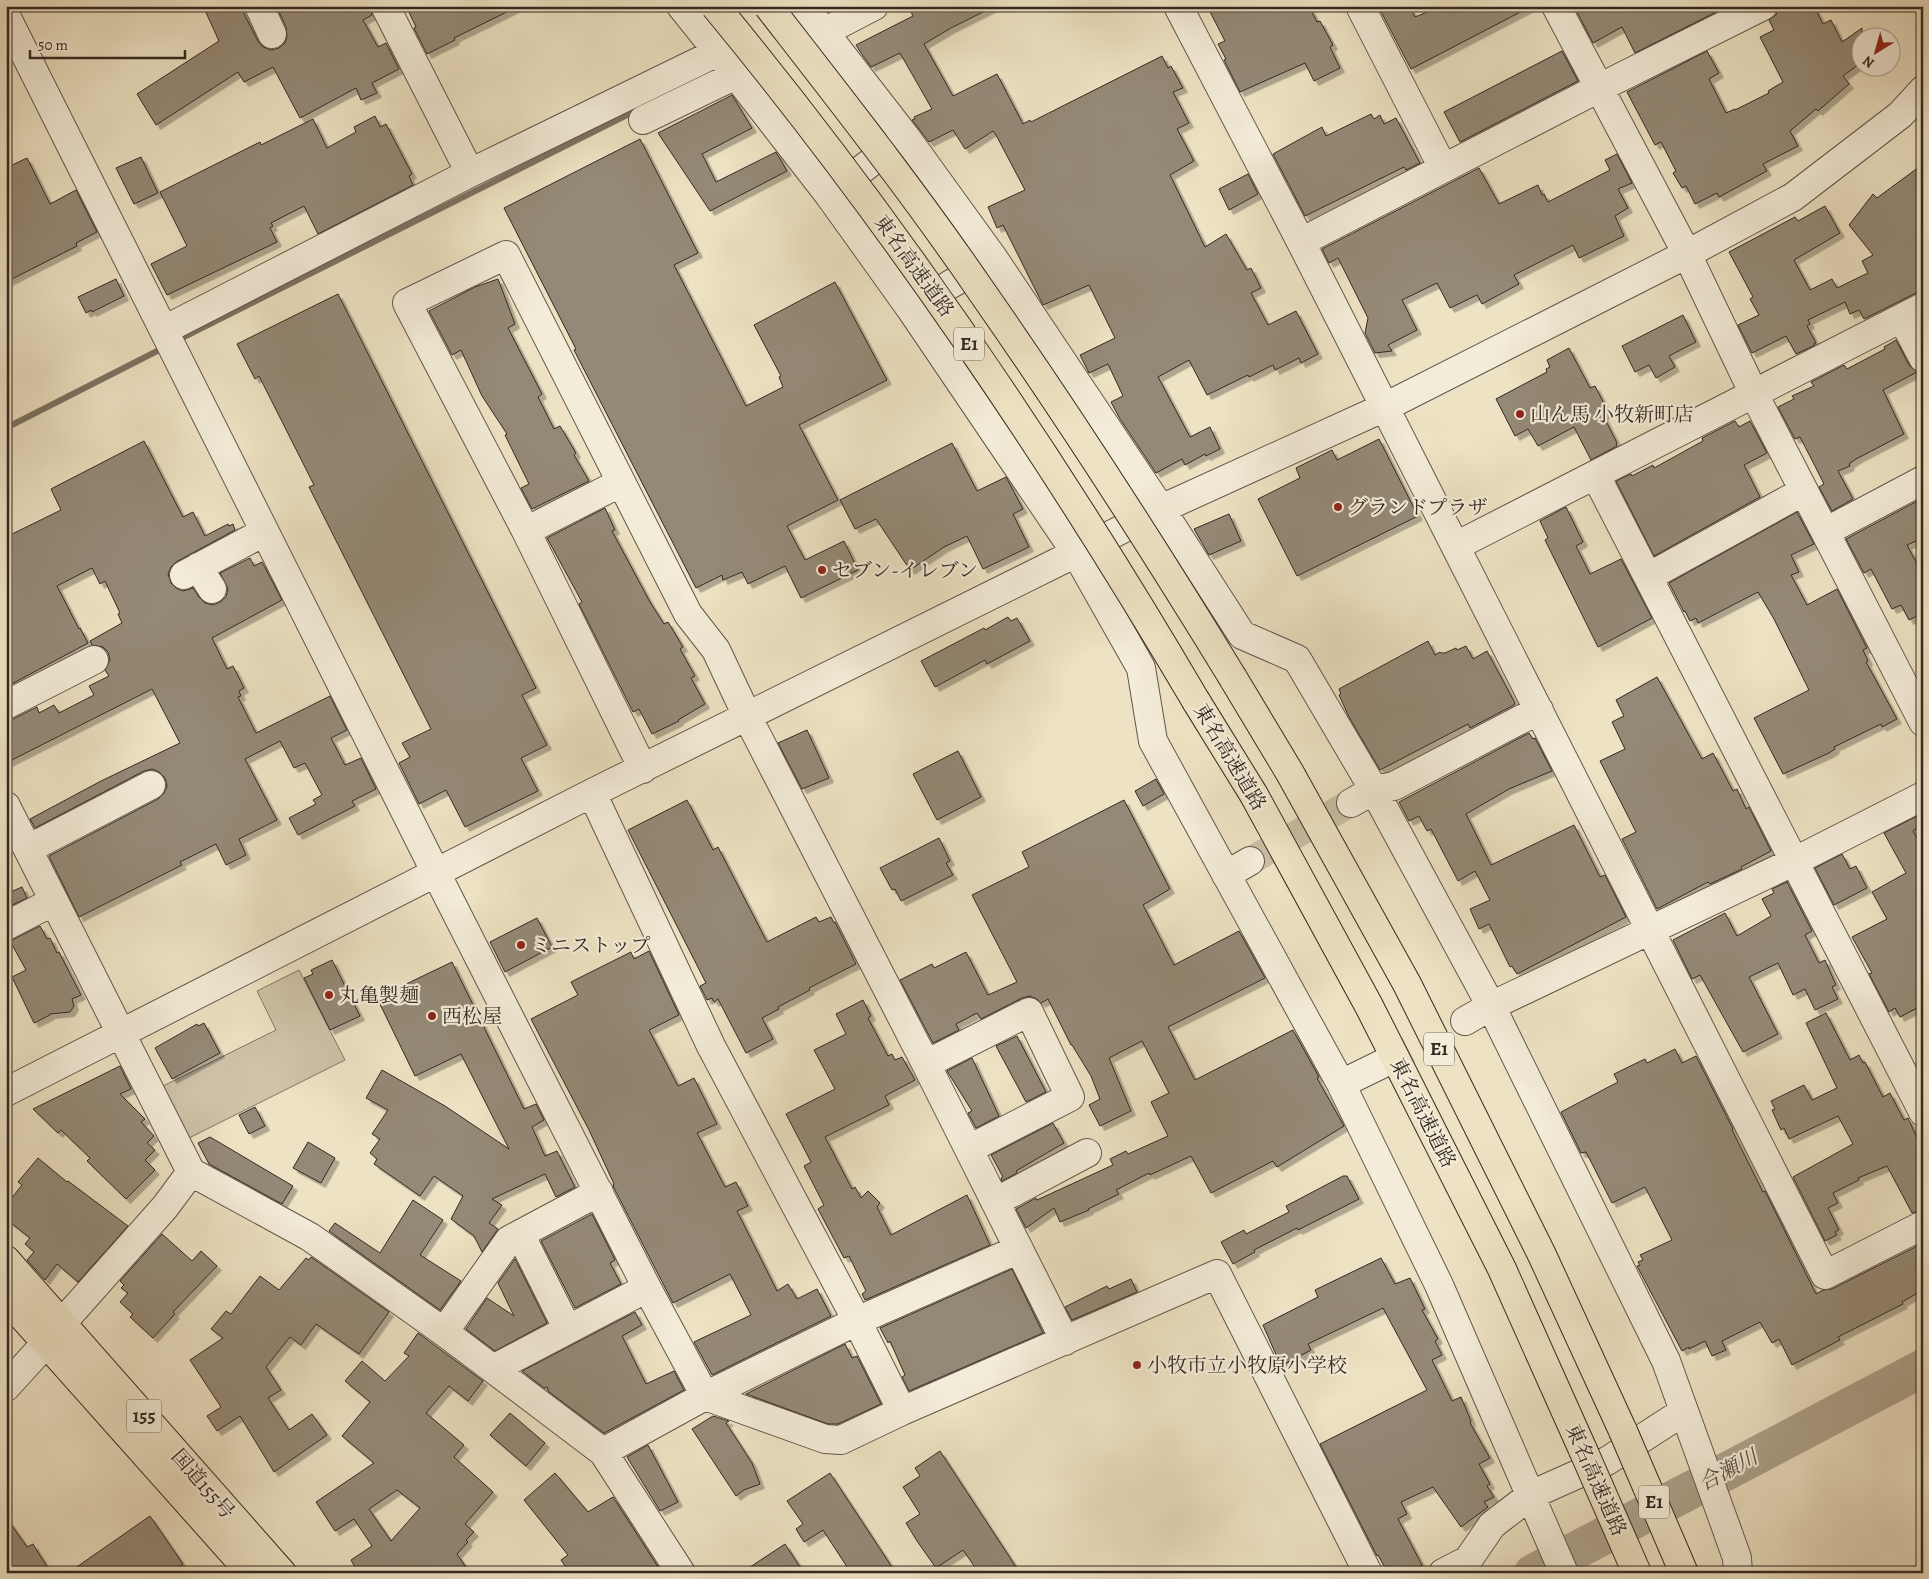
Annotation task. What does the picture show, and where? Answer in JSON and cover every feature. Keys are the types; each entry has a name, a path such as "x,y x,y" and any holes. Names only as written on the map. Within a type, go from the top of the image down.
{"highway":[{"name":"東名高速道路","path":"715,6 843,168 948,312 1048,460 1152,626 1254,795 1369,1006 1502,1268 1637,1573"},
{"name":"東名高速道路","path":"768,6 874,143 982,290 1082,439 1233,678 1290,773 1407,984 1542,1256 1623,1432 1684,1573"},
{"name":"国道155号","path":"6,1260 54,1333 251,1573"},
{"name":"国道155号","path":"6,1298 54,1333 282,1573"}],"street":[{"path":"259,6 272,34"},
{"path":"385,6 470,173"},
{"path":"680,6 718,52 828,195 910,308 1076,554 1141,668 1153,741 1341,1084 1439,1285 1564,1573"},
{"path":"804,6 905,136 994,259 1161,509 1242,635 1297,659 1362,796 1491,1006 1666,1360 1683,1412 1722,1516 1736,1558 1738,1573"},
{"path":"824,32 874,6"},
{"path":"1178,6 1456,546 1825,1275 1923,1225"},
{"path":"1360,6 1443,168"},
{"path":"1556,6 1687,254 1754,394 1923,722"},
{"path":"1301,242 1753,8"},
{"path":"6,16 436,873 704,1396 824,1440 841,1440 902,1411 1217,1274 1368,1573"},
{"path":"169,340 470,173 718,52"},
{"path":"643,120 736,75"},
{"path":"6,1092 592,794 1076,554 1161,509 1384,408 1687,254 1793,197 1900,116 1923,90"},
{"path":"828,195 905,136"},
{"path":"643,769 526,531 407,303 506,255 688,614 716,650 748,718 926,1064 1065,1341"},
{"path":"910,308 994,259"},
{"path":"1456,546 1912,313 1923,358"},
{"path":"1596,476 1923,1112"},
{"path":"1824,532 1923,480"},
{"path":"526,531 620,483"},
{"path":"1648,577 1804,491"},
{"path":"198,577 264,532"},
{"path":"6,704 94,660"},
{"path":"1362,796 1394,786 1539,710"},
{"path":"28,849 151,785"},
{"path":"592,794 711,1046 857,1321 902,1411"},
{"path":"1466,1021 1491,1006 1650,932 1923,796"},
{"path":"6,806 191,1172 310,1237 444,1332 603,1452 682,1573"},
{"path":"1226,875 1250,861"},
{"path":"6,926 54,901"},
{"path":"926,1064 1029,1012 1070,1097 969,1149"},
{"path":"1341,1084 1384,1063"},
{"path":"995,1202 1087,1153"},
{"path":"6,1387 165,1207 191,1172"},
{"path":"444,1332 509,1240 599,1192"},
{"path":"520,1234 567,1328"},
{"path":"603,1452 704,1396 857,1321 1019,1249"},
{"path":"492,1369 567,1328 647,1288"},
{"path":"1443,1573 1468,1560 1492,1525 1531,1495 1607,1461 1683,1412"}],"shaded area":[{"path":"299,970 345,1060 187,1139 161,1087 276,1030 257,991"}],"building":[{"path":"203,6 240,6 258,41 263,47 271,50 279,48 285,43 287,36 286,27 278,10 284,6 370,6 372,15 363,20 378,47 386,43 399,69 372,83 377,93 361,100 356,88 300,118 273,67 244,82 238,72 156,125 137,94 219,41"},
{"path":"406,6 519,6 454,38 455,40 427,54"},
{"path":"908,6 995,6 924,44 953,96 997,74 1023,124 1030,120 1031,122 1162,56 1168,68 1171,66 1183,88 1173,92 1189,123 1177,129 1194,161 1170,175 1205,247 1226,234 1247,270 1251,268 1261,288 1251,293 1268,325 1296,311 1318,354 1301,363 1299,358 1275,370 1273,365 1207,395 1189,360 1158,377 1190,437 1210,427 1220,449 1206,456 1205,454 1185,465 1182,459 1156,473 1111,402 1123,396 1108,364 1089,373 1080,355 1115,338 1089,285 1043,305 1003,225 997,228 988,207 1025,190 996,135 993,131 965,149 953,130 929,142 912,120 915,119 914,117 932,109 900,53 871,67 856,45 913,16"},
{"path":"1207,6 1309,6 1317,22 1320,21 1333,45 1330,47 1340,68 1314,81 1305,63 1240,92 1218,44 1225,41"},
{"path":"1378,6 1409,6 1415,17 1442,6 1532,6 1411,69"},
{"path":"1574,6 1728,6 1635,53 1622,27 1593,43"},
{"path":"1782,6 1814,6 1823,24 1831,20 1842,42 1852,35 1852,69 1843,76 1849,84 1818,111 1816,109 1790,131 1798,146 1763,164 1767,171 1719,197 1717,193 1695,204 1686,186 1682,188 1673,173 1676,171 1661,142 1655,145 1627,92 1707,51 1719,73 1709,79 1726,113 1769,93 1768,91 1783,82 1760,37 1774,30 1769,20 1776,15 1778,8"},
{"path":"1562,51 1578,81 1460,142 1444,112"},
{"path":"732,95 752,128 702,154 716,182 776,152 787,171 710,211 658,133"},
{"path":"1371,114 1374,119 1380,115 1384,124 1396,118 1420,163 1406,170 1404,167 1305,216 1273,154 1322,127 1326,136"},
{"path":"375,116 380,127 386,124 412,174 409,176 413,185 318,234 304,206 271,223 273,226 270,228 277,242 167,295 151,264 187,246 160,192 260,142 261,145 313,119 327,148 356,132 354,127"},
{"path":"640,139 698,253 674,265 746,406 783,387 779,377 781,376 754,325 835,282 887,380 799,425 838,500 787,526 805,560 844,541 858,570 801,598 785,566 748,584 742,572 723,580 722,575 696,588 574,350 576,349 504,208"},
{"path":"1617,154 1632,183 1618,189 1628,208 1615,216 1624,236 1579,258 1573,245 1514,275 1519,284 1482,304 1477,295 1450,308 1437,283 1402,300 1417,330 1388,345 1392,351 1375,353 1365,333 1368,318 1338,258 1329,263 1322,249 1479,168 1499,204 1538,185 1542,195 1544,194 1548,202 1610,170 1605,160"},
{"path":"141,157 158,193 134,204 116,168"},
{"path":"27,158 50,204 76,190 97,232 76,243 77,246 6,282 6,168"},
{"path":"1923,164 1923,292 1916,293 1864,319 1859,310 1850,314 1845,302 1808,320 1810,324 1807,326 1816,343 1815,345 1796,354 1786,336 1752,353 1738,325 1759,315 1750,299 1753,297 1729,252 1795,217 1798,221 1825,206 1840,233 1794,260 1810,290 1832,279 1837,288 1868,273 1862,261 1873,255 1849,225 1873,194 1877,198"},
{"path":"1248,174 1258,194 1229,210 1219,189"},
{"path":"116,279 124,296 92,312 91,310 86,313 78,297"},
{"path":"498,279 515,324 508,328 542,394 538,397 554,429 560,426 576,453 574,455 589,481 532,509 521,488 529,484 505,435 507,434 482,396 461,350 452,355 429,311 475,287"},
{"path":"338,294 536,688 522,695 547,745 521,758 538,791 465,827 446,790 419,804 399,763 410,757 402,743 431,729 309,487 314,485 259,376 255,379 237,344"},
{"path":"1683,315 1696,342 1669,356 1675,367 1656,378 1649,365 1635,372 1622,346"},
{"path":"1896,340 1909,365 1917,372 1883,390 1904,434 1856,459 1849,464 1850,466 1838,471 1853,499 1832,511 1819,487 1824,484 1800,437 1795,439 1778,407 1794,399 1792,396 1814,386 1811,382 1844,365 1847,369 1885,349 1884,347"},
{"path":"1569,348 1590,388 1595,386 1609,413 1603,415 1617,443 1617,446 1591,460 1574,427 1538,446 1528,429 1515,436 1496,399 1547,372 1546,369 1550,367 1547,360"},
{"path":"1735,421 1739,427 1750,421 1767,453 1744,465 1760,497 1654,556 1616,481 1631,474 1632,476 1653,465 1654,468 1703,441 1702,438"},
{"name":"グランドプラザ","path":"1379,439 1418,516 1297,576 1258,499 1300,478 1296,468 1332,450 1337,460"},
{"path":"144,441 183,517 193,512 205,536 228,524 229,526 233,524 235,530 176,562 168,574 171,583 183,591 193,588 205,603 213,605 226,597 228,589 220,573 250,558 254,566 262,562 282,600 212,638 227,669 233,666 244,688 239,691 241,696 238,697 256,733 330,696 347,730 331,738 345,765 361,758 376,789 352,801 355,806 298,835 289,818 316,804 313,800 322,795 305,763 294,768 280,741 245,759 277,820 239,839 246,855 226,865 216,844 180,862 182,865 79,917 49,856 158,799 164,793 167,786 165,778 159,772 152,769 144,771 35,828 30,819 101,781 180,743 152,689 6,763 6,720 13,719 37,707 39,713 54,705 59,713 94,695 89,686 109,676 105,670 110,660 108,652 103,647 92,645 90,641 122,623 118,614 120,613 105,581 100,584 92,568 57,586 88,643 6,687 6,537 61,510 51,489"},
{"path":"952,443 977,491 1006,477 1023,509 1013,514 1029,547 983,569 967,536 944,547 910,570 876,519 855,529 840,500"},
{"path":"1923,498 1923,538 1907,545 1923,575 1923,613 1909,620 1901,605 1892,609 1871,569 1864,573 1846,539"},
{"path":"1566,507 1583,542 1576,546 1590,574 1621,559 1652,618 1598,647 1545,540 1548,538 1540,521"},
{"path":"605,508 615,530 612,531 650,602 664,624 668,622 683,647 680,649 695,676 691,678 705,704 679,721 652,734 639,709 633,712 579,604 582,602 547,538"},
{"path":"1797,512 1814,544 1791,555 1799,572 1791,575 1807,605 1837,589 1867,648 1863,650 1868,661 1866,662 1897,719 1882,727 1881,724 1834,747 1835,749 1829,753 1783,774 1754,718 1809,690 1774,619 1758,592 1698,623 1696,618 1690,621 1669,583"},
{"path":"1229,514 1241,541 1209,555 1194,529"},
{"path":"1008,617 1011,621 1017,618 1030,641 987,664 985,660 935,687 921,661"},
{"path":"1428,641 1435,655 1466,646 1473,659 1487,651 1515,703 1470,728 1468,724 1380,770 1349,717 1339,695 1341,694 1339,689"},
{"path":"1657,677 1702,759 1713,753 1733,791 1737,789 1746,809 1749,807 1771,851 1741,867 1742,869 1710,884 1708,882 1657,909 1622,839 1636,832 1600,761 1625,749 1612,722 1624,716 1616,700"},
{"path":"807,730 829,778 802,789 778,743"},
{"path":"1529,733 1533,739 1535,738 1552,771 1509,789 1466,814 1491,865 1574,825 1600,877 1605,875 1626,917 1517,974 1512,966 1510,967 1489,924 1479,929 1470,909 1490,900 1475,871 1458,881 1431,829 1427,831 1419,816 1409,821 1399,802"},
{"path":"958,751 981,797 937,820 913,774"},
{"path":"1156,779 1164,794 1143,806 1135,791"},
{"path":"687,800 713,850 718,847 767,942 816,917 819,922 831,917 856,964 809,988 810,990 762,1018 773,1039 746,1053 718,999 714,1002 712,998 707,1000 700,986 706,983 628,830"},
{"path":"1124,800 1170,889 1143,905 1174,965 1239,931 1265,978 1168,1027 1195,1080 1293,1030 1344,1126 1277,1167 1273,1161 1211,1193 1191,1156 1150,1175 1149,1173 1116,1190 1119,1194 1089,1210 1060,1222 1054,1208 1026,1228 1016,1209 1036,1198 1037,1200 1113,1165 1110,1159 1126,1151 1128,1154 1168,1136 1151,1102 1169,1093 1142,1041 1109,1058 1131,1111 1100,1126 1089,1105 1100,1099 1091,1076 1071,1045 1048,999 1041,1003 1030,996 1022,998 981,1019 977,1013 956,1024 959,1030 933,1043 900,980 932,964 934,968 966,952 988,995 1017,982 972,895 1029,867 1022,852"},
{"path":"1917,816 1922,826 1913,831 1923,849 1923,939 1918,942 1923,951 1923,1005 1900,1017 1895,1008 1889,1012 1869,974 1872,973 1852,937 1887,919 1872,892 1906,873 1884,833"},
{"path":"939,838 950,861 946,863 953,875 901,901 895,889 892,890 880,868"},
{"path":"1842,854 1850,869 1856,866 1867,888 1834,905 1815,868"},
{"path":"1787,882 1812,931 1805,935 1819,963 1825,960 1836,985 1832,987 1838,999 1815,1010 1805,989 1793,995 1778,963 1749,977 1778,1034 1743,1052 1700,975 1692,979 1673,940 1725,913 1737,936 1771,916 1762,899 1774,893 1772,889"},
{"path":"22,887 27,898 6,908 6,894"},
{"name":"ミニストップ","path":"537,918 552,947 505,972 490,942"},
{"path":"40,926 47,939 50,938 57,953 59,952 81,995 72,999 74,1006 70,1012 50,1014 34,1023 12,977 26,970 10,941"},
{"path":"649,951 679,1015 649,1030 678,1086 694,1078 717,1124 697,1133 725,1187 736,1182 748,1206 737,1211 777,1291 788,1284 797,1299 817,1289 831,1316 712,1375 694,1342 751,1315 730,1274 673,1303 614,1188 614,1184 589,1130 531,1019 578,995 571,982 631,952 634,959"},
{"name":"丸亀製麺","path":"332,960 360,1016 330,1030 304,978 313,974 311,970"},
{"path":"452,962 524,1109 536,1104 544,1120 532,1127 545,1156 557,1151 575,1187 556,1197 545,1174 492,1199 502,1205 489,1223 498,1229 482,1252 474,1236 451,1219 463,1196 434,1176 420,1196 374,1164 377,1159 370,1153 380,1139 372,1134 388,1110 366,1098 382,1070 445,1106 509,1149 461,1054 415,1076 377,998"},
{"path":"863,1000 871,1016 868,1018 888,1056 892,1054 895,1060 902,1057 915,1080 885,1096 889,1105 825,1137 852,1189 855,1187 861,1198 868,1191 880,1203 877,1207 891,1235 967,1195 990,1245 865,1300 862,1294 866,1291 849,1256 844,1258 818,1209 824,1205 804,1166 811,1162 786,1114 835,1089 814,1050 846,1034 836,1014"},
{"path":"1826,1013 1850,1060 1859,1055 1863,1063 1865,1062 1883,1097 1890,1093 1904,1120 1908,1118 1923,1151 1923,1210 1912,1213 1887,1166 1858,1178 1859,1180 1833,1193 1838,1203 1828,1208 1839,1230 1835,1232 1837,1235 1825,1241 1793,1177 1853,1144 1838,1116 1789,1139 1784,1128 1781,1130 1772,1110 1775,1109 1771,1101 1804,1085 1812,1100 1837,1088 1806,1023"},
{"path":"204,1023 220,1053 172,1079 155,1048 197,1024 198,1026"},
{"path":"1017,1036 1046,1092 1026,1102 996,1046"},
{"path":"1675,1049 1682,1063 1696,1056 1816,1294 1823,1290 1832,1289 1923,1243 1923,1290 1902,1302 1903,1304 1838,1337 1840,1340 1792,1365 1779,1339 1772,1343 1760,1322 1722,1341 1726,1350 1712,1356 1705,1341 1682,1351 1637,1266 1640,1265 1638,1262 1643,1260 1640,1255 1672,1240 1645,1187 1612,1203 1586,1152 1581,1153 1561,1112 1618,1082 1614,1074 1645,1059 1647,1063"},
{"path":"972,1058 999,1116 976,1128 968,1113 972,1111 947,1071"},
{"path":"120,1066 131,1089 120,1094 145,1119 141,1122 154,1136 147,1143 155,1150 145,1160 155,1170 126,1199 87,1161 90,1158 61,1130 58,1133 33,1109"},
{"path":"255,1107 265,1126 249,1134 239,1115"},
{"path":"1053,1123 1064,1143 1002,1181 1001,1178 1003,1177 991,1155"},
{"path":"210,1137 293,1186 282,1204 209,1164 198,1143"},
{"path":"308,1142 335,1158 321,1183 293,1168"},
{"path":"38,1158 67,1182 128,1226 78,1282 57,1264 45,1280 27,1260 34,1252 25,1244 30,1238 6,1219 6,1205 22,1185 18,1182"},
{"path":"1343,1176 1347,1176 1359,1199 1254,1250 1255,1252 1233,1264 1221,1242 1244,1230 1246,1234 1289,1212 1286,1206"},
{"path":"413,1200 443,1220 420,1255 461,1281 440,1310 329,1231 335,1223 380,1253"},
{"path":"592,1214 615,1260 610,1263 621,1284 575,1308 541,1241"},
{"path":"162,1234 192,1261 201,1251 217,1266 173,1312 175,1314 153,1338 130,1317 133,1314 120,1302 128,1293 121,1288 124,1285 120,1281"},
{"path":"311,1257 389,1312 359,1354 316,1324 301,1345 290,1337 266,1367 281,1390 268,1398 289,1430 312,1414 327,1435 274,1472 240,1416 217,1431 207,1416 221,1407 190,1360 223,1338 211,1329 226,1311 231,1314 260,1276 279,1290 306,1258 309,1260"},
{"path":"1381,1258 1395,1284 1410,1278 1425,1309 1422,1310 1438,1339 1435,1341 1442,1355 1432,1360 1452,1401 1461,1397 1471,1421 1470,1423 1490,1458 1479,1464 1490,1484 1487,1486 1494,1497 1484,1502 1488,1507 1461,1527 1433,1487 1401,1502 1407,1514 1398,1519 1422,1565 1407,1573 1388,1573 1377,1556 1320,1444 1427,1390 1383,1308 1308,1344 1311,1350 1281,1366 1263,1325 1318,1297 1315,1290"},
{"path":"515,1259 547,1323 495,1351 466,1329 487,1298 514,1316 498,1283"},
{"path":"1012,1269 1043,1333 909,1391 902,1377 905,1375 890,1341 888,1343 880,1328"},
{"path":"1131,1279 1137,1292 1072,1320 1065,1307 1107,1286 1109,1289"},
{"path":"635,1312 642,1325 622,1336 646,1384 674,1371 684,1390 604,1433 549,1392 547,1387 544,1388 522,1371"},
{"path":"418,1333 483,1381 468,1401 449,1386 426,1413 464,1445 454,1457 493,1492 465,1524 474,1532 457,1554 470,1573 358,1573 351,1560 372,1546 354,1519 335,1531 316,1502 374,1463 342,1436 370,1402 345,1381 362,1361 385,1381 409,1356 404,1353","holes":["397,1490 420,1508 391,1541 369,1509"]},
{"path":"845,1344 852,1358 857,1356 881,1404 838,1424 828,1424 746,1394"},
{"path":"510,1413 545,1443 526,1466 490,1435"},
{"path":"713,1416 729,1421 726,1423 752,1463 760,1484 744,1490 736,1496 692,1429"},
{"path":"648,1445 678,1502 660,1511 627,1457"},
{"path":"940,1451 1020,1573 979,1573 963,1550 936,1568 917,1541 906,1523 920,1514 903,1487 920,1476 915,1468"},
{"path":"555,1473 588,1512 613,1497 662,1573 570,1573 561,1560 568,1555 524,1500"},
{"path":"830,1473 895,1573 851,1573 823,1530 804,1542 796,1529 803,1524 787,1501"},
{"path":"150,1516 183,1564 169,1573 68,1573"},
{"path":"6,1517 27,1547 33,1544 51,1573 12,1573 6,1563"},
{"path":"785,1544 804,1573 741,1573"}],"waterway":[{"path":"823,17 843,6"},
{"path":"176,341 639,109"},
{"path":"6,428 165,347"},
{"name":"合瀬川","path":"1533,1573 1923,1368"}],"tunnel":[{"path":"1250,861 1351,803"},
{"path":"1384,1063 1465,1021"}],"place":[{"name":"山ん馬 小牧新町店","path":"1520,414"},
{"name":"グランドプラザ","path":"1338,507"},
{"name":"セブン-イレブン","path":"822,570"},
{"name":"ミニストップ","path":"521,945"},
{"name":"丸亀製麺","path":"329,995"},
{"name":"西松屋","path":"432,1016"},
{"name":"小牧市立小牧原小学校","path":"1137,1365"}]}
